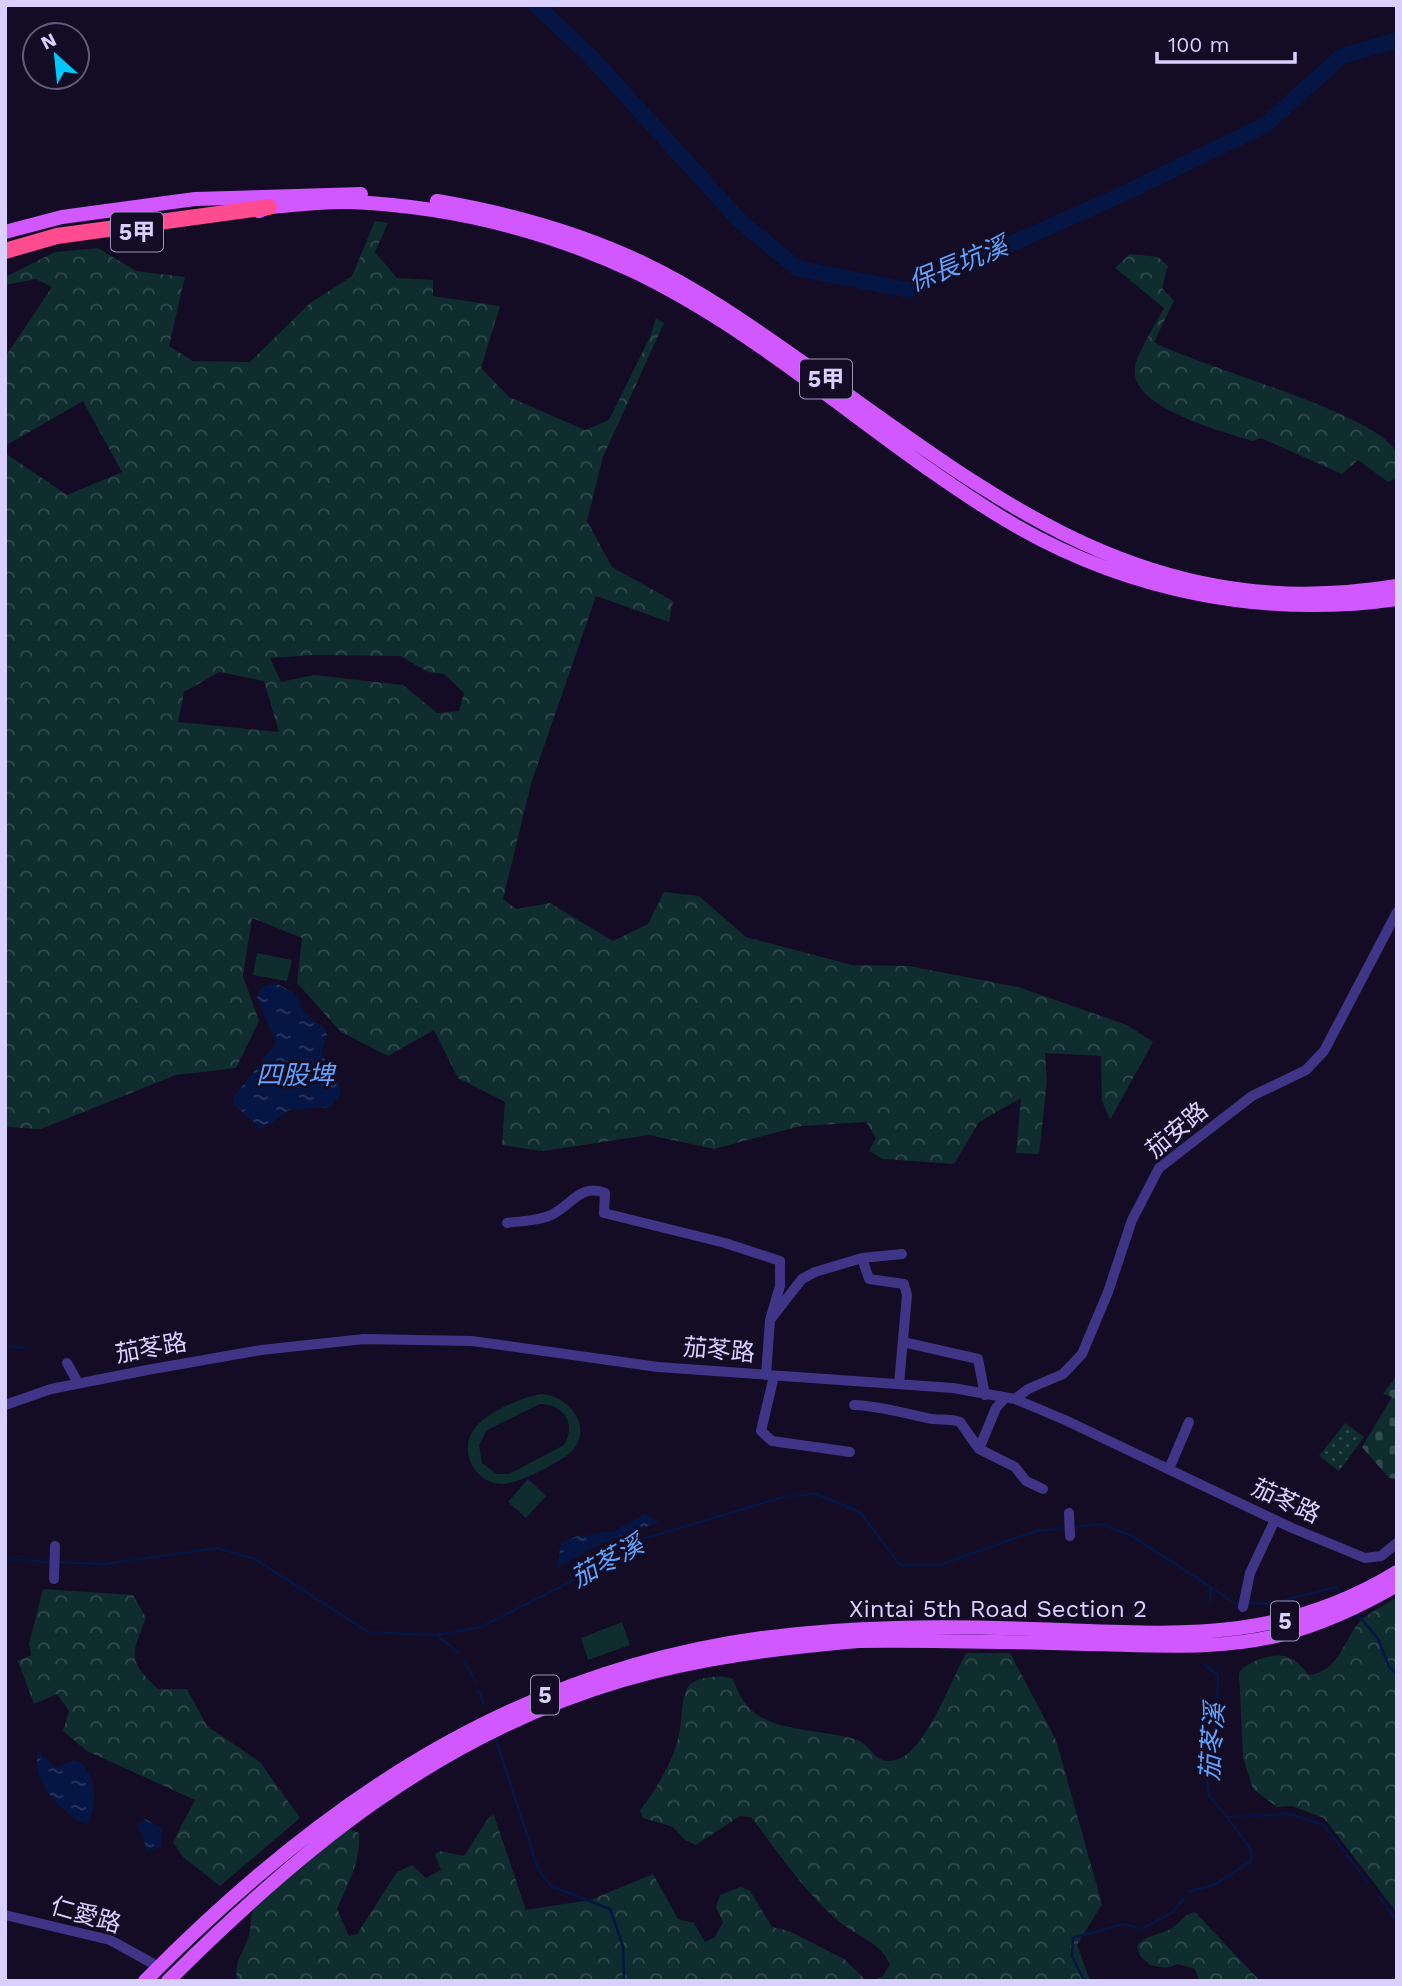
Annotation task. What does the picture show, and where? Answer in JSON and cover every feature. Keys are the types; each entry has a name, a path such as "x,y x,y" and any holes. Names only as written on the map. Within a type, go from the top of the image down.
{"highway":[{"path":"5,242 69,226 243,198"},
{"path":"5,251 57,236 269,207"}],"main road":[{"name":"5甲","path":"5,232 75,215 195,199 341,192 413,197 489,210 533,223 646,265 750,325 934,458 1032,519 1119,560 1172,577 1240,589 1328,593 1397,586"},
{"name":"5甲","path":"5,257 62,243 240,218 269,207 346,202 414,206 487,220 605,259 693,303 744,334 1015,526 1118,573 1173,590 1274,604 1340,605 1397,599"},
{"name":"Xintai 5th Road Section 2","path":"145,1981 265,1871 349,1802 448,1741 580,1681 688,1651 762,1638 862,1628 950,1627 1164,1633 1237,1630 1310,1614 1351,1597 1397,1572"},
{"name":"Xintai 5th Road Section 2","path":"168,1981 263,1888 345,1821 389,1791 489,1735 622,1681 730,1656 858,1641 966,1640 1169,1646 1240,1642 1283,1634 1326,1620 1397,1585"}],"street":[{"name":"茄安路","path":"1010,1399 1063,1374 1082,1354 1108,1292 1132,1220 1159,1168 1252,1096 1306,1070 1324,1051 1397,912"},
{"path":"507,1223 551,1216 584,1191 605,1193 604,1213 725,1243 780,1261 780,1286 769,1320 770,1376 761,1431 772,1441 850,1452"},
{"path":"769,1320 802,1279 815,1272 862,1258 902,1254"},
{"path":"862,1258 869,1279 904,1284 907,1295 899,1384"},
{"name":"茄苳路","path":"5,1405 78,1383 261,1350 364,1339 472,1341 658,1367 975,1390 985,1395 1010,1399 1086,1429 1275,1520 1364,1558 1381,1556 1397,1543"},
{"path":"903,1342 978,1359 985,1395"},
{"path":"67,1363 78,1383"},
{"path":"979,1449 996,1408 1010,1399"},
{"path":"854,1405 896,1408 930,1419 943,1418 960,1422 979,1449 1015,1467 1026,1481 1043,1489"},
{"path":"1169,1469 1189,1422"},
{"path":"1069,1513 1070,1536"},
{"path":"1245,1602 1250,1573 1275,1520"},
{"path":"54,1579 55,1546"},
{"name":"仁愛路","path":"5,1914 110,1940 152,1963"}],"green space":[{"path":"375,221 388,223 375,252 397,278 433,280 433,296 500,306 481,368 509,397 585,430 609,420 650,337 656,318 664,323 603,457 587,521 612,567 673,601 669,622 596,596 531,784 503,899 516,909 550,903 613,941 648,924 664,892 699,896 746,937 852,965 909,966 1018,987 1127,1025 1153,1042 1110,1120 1102,1101 1101,1056 1045,1053 1047,1081 1039,1154 1016,1153 1021,1098 979,1122 954,1164 883,1159 869,1151 876,1138 866,1122 801,1126 714,1149 649,1135 543,1151 502,1145 505,1102 458,1078 434,1030 388,1056 341,1032 297,983 302,938 252,918 243,976 259,1021 236,1068 176,1075 41,1129 5,1127 5,453 67,495 122,472 83,401 5,446 5,357 52,287 36,279 5,285 5,277 55,252 98,248 136,271 185,277 169,346 193,361 250,362 309,304 352,276","holes":["311,655 400,656 428,672 444,674 464,693 459,711 437,713 403,685 314,675 281,682 270,658","219,672 264,681 279,732 178,722 184,692"]},
{"path":"1130,254 1158,257 1168,266 1162,288 1174,301 1154,342 1357,422 1382,437 1396,452 1397,478 1388,482 1358,460 1342,474 1261,438 1253,441 1181,416 1147,395 1137,382 1135,367 1164,308 1115,268"},
{"path":"257,953 292,960 287,981 253,975"},
{"path":"1397,1375 1397,1479 1389,1478 1362,1447 1392,1397 1383,1394"},
{"path":"534,1396 552,1396 569,1407 579,1423 578,1442 567,1455 533,1474 510,1483 490,1482 475,1470 470,1461 468,1442 472,1432 494,1412","holes":["540,1404 548,1405 566,1416 569,1429 564,1445 509,1474 497,1474 482,1463 479,1445 487,1430"]},
{"path":"1345,1423 1364,1437 1339,1471 1319,1456"},
{"path":"528,1479 546,1496 526,1518 508,1502"},
{"path":"43,1589 133,1595 146,1618 135,1650 141,1671 158,1689 187,1689 207,1726 260,1762 300,1818 220,1886 183,1857 173,1842 195,1800 87,1751 63,1731 69,1711 57,1694 34,1704 18,1661 31,1655 29,1644"},
{"path":"1397,1597 1397,1913 1324,1818 1292,1806 1277,1807 1253,1789 1243,1757 1239,1672 1257,1660 1286,1656 1309,1675 1318,1673 1326,1669 1338,1656 1360,1622"},
{"path":"622,1622 630,1645 588,1660 581,1638"},
{"path":"966,1653 1010,1653 1056,1740 1102,1904 1077,1945 1090,1981 872,1981 883,1976 890,1964 881,1950 844,1925 813,1896 751,1817 740,1816 696,1845 685,1840 673,1827 643,1818 640,1811 673,1755 686,1692 697,1680 716,1676 733,1679 745,1703 766,1720 855,1739 879,1758 892,1761 911,1751 920,1740 938,1711"},
{"path":"494,1815 526,1910 590,1900 653,1874 678,1919 694,1923 705,1942 715,1937 723,1922 716,1907 720,1895 741,1887 750,1891 772,1927 789,1931 844,1959 867,1981 237,1981 238,1961 249,1935 254,1909 261,1899 284,1878 350,1829 359,1833 358,1853 337,1909 349,1936 357,1934 397,1872 412,1865 426,1878 441,1870 435,1854 440,1851 464,1856 489,1817"},
{"path":"1195,1912 1260,1981 1199,1981 1195,1969 1178,1964 1166,1968 1150,1965 1140,1956 1137,1946 1141,1942 1167,1931"}],"water":[{"name":"四股埤","path":"276,983 294,993 305,1013 324,1028 327,1035 321,1054 335,1073 341,1094 330,1107 289,1110 269,1125 259,1128 233,1103 233,1098 276,1043 257,997 263,986"},
{"path":"645,1514 659,1522 600,1544 557,1568 561,1543 577,1536 615,1531"},
{"path":"38,1752 56,1768 74,1760 87,1770 94,1799 87,1825 67,1813 50,1795 39,1774"},
{"path":"145,1819 162,1828 161,1847 146,1851 143,1835 136,1826"}],"waterway":[{"name":"保長坑溪","path":"536,5 590,56 740,221 797,268 908,290 1125,193 1265,125 1342,56 1397,40"},
{"path":"5,1346 24,1348"},
{"name":"茄苳溪","path":"57,1562 104,1564 217,1548 255,1559 368,1632 436,1635 481,1627 568,1583 633,1542 787,1496 817,1494 860,1512 900,1565 939,1565 1036,1531 1067,1528"},
{"name":"茄苳溪","path":"1073,1527 1102,1524 1132,1536 1235,1603 1240,1603"},
{"name":"茄苳溪","path":"5,1559 51,1562"},
{"name":"茄苳溪","path":"1210,1602 1211,1587"},
{"path":"1247,1603 1270,1604 1336,1587 1343,1595"},
{"path":"1355,1611 1378,1639 1389,1667 1397,1674"},
{"path":"436,1635 458,1652"},
{"path":"464,1660 476,1683"},
{"name":"茄苳溪","path":"1204,1664 1218,1675 1217,1708 1206,1773 1209,1796 1227,1817 1290,1814 1324,1825 1368,1883"},
{"path":"479,1691 483,1703"},
{"path":"494,1734 538,1869 551,1886 610,1909 623,1946 624,1981"},
{"path":"1189,1891 1214,1885 1251,1861 1252,1851 1227,1817"},
{"name":"茄苳溪","path":"1378,1895 1397,1921"},
{"path":"1084,1981 1072,1956 1073,1938 1123,1924 1142,1929 1173,1912 1184,1898"}]}
